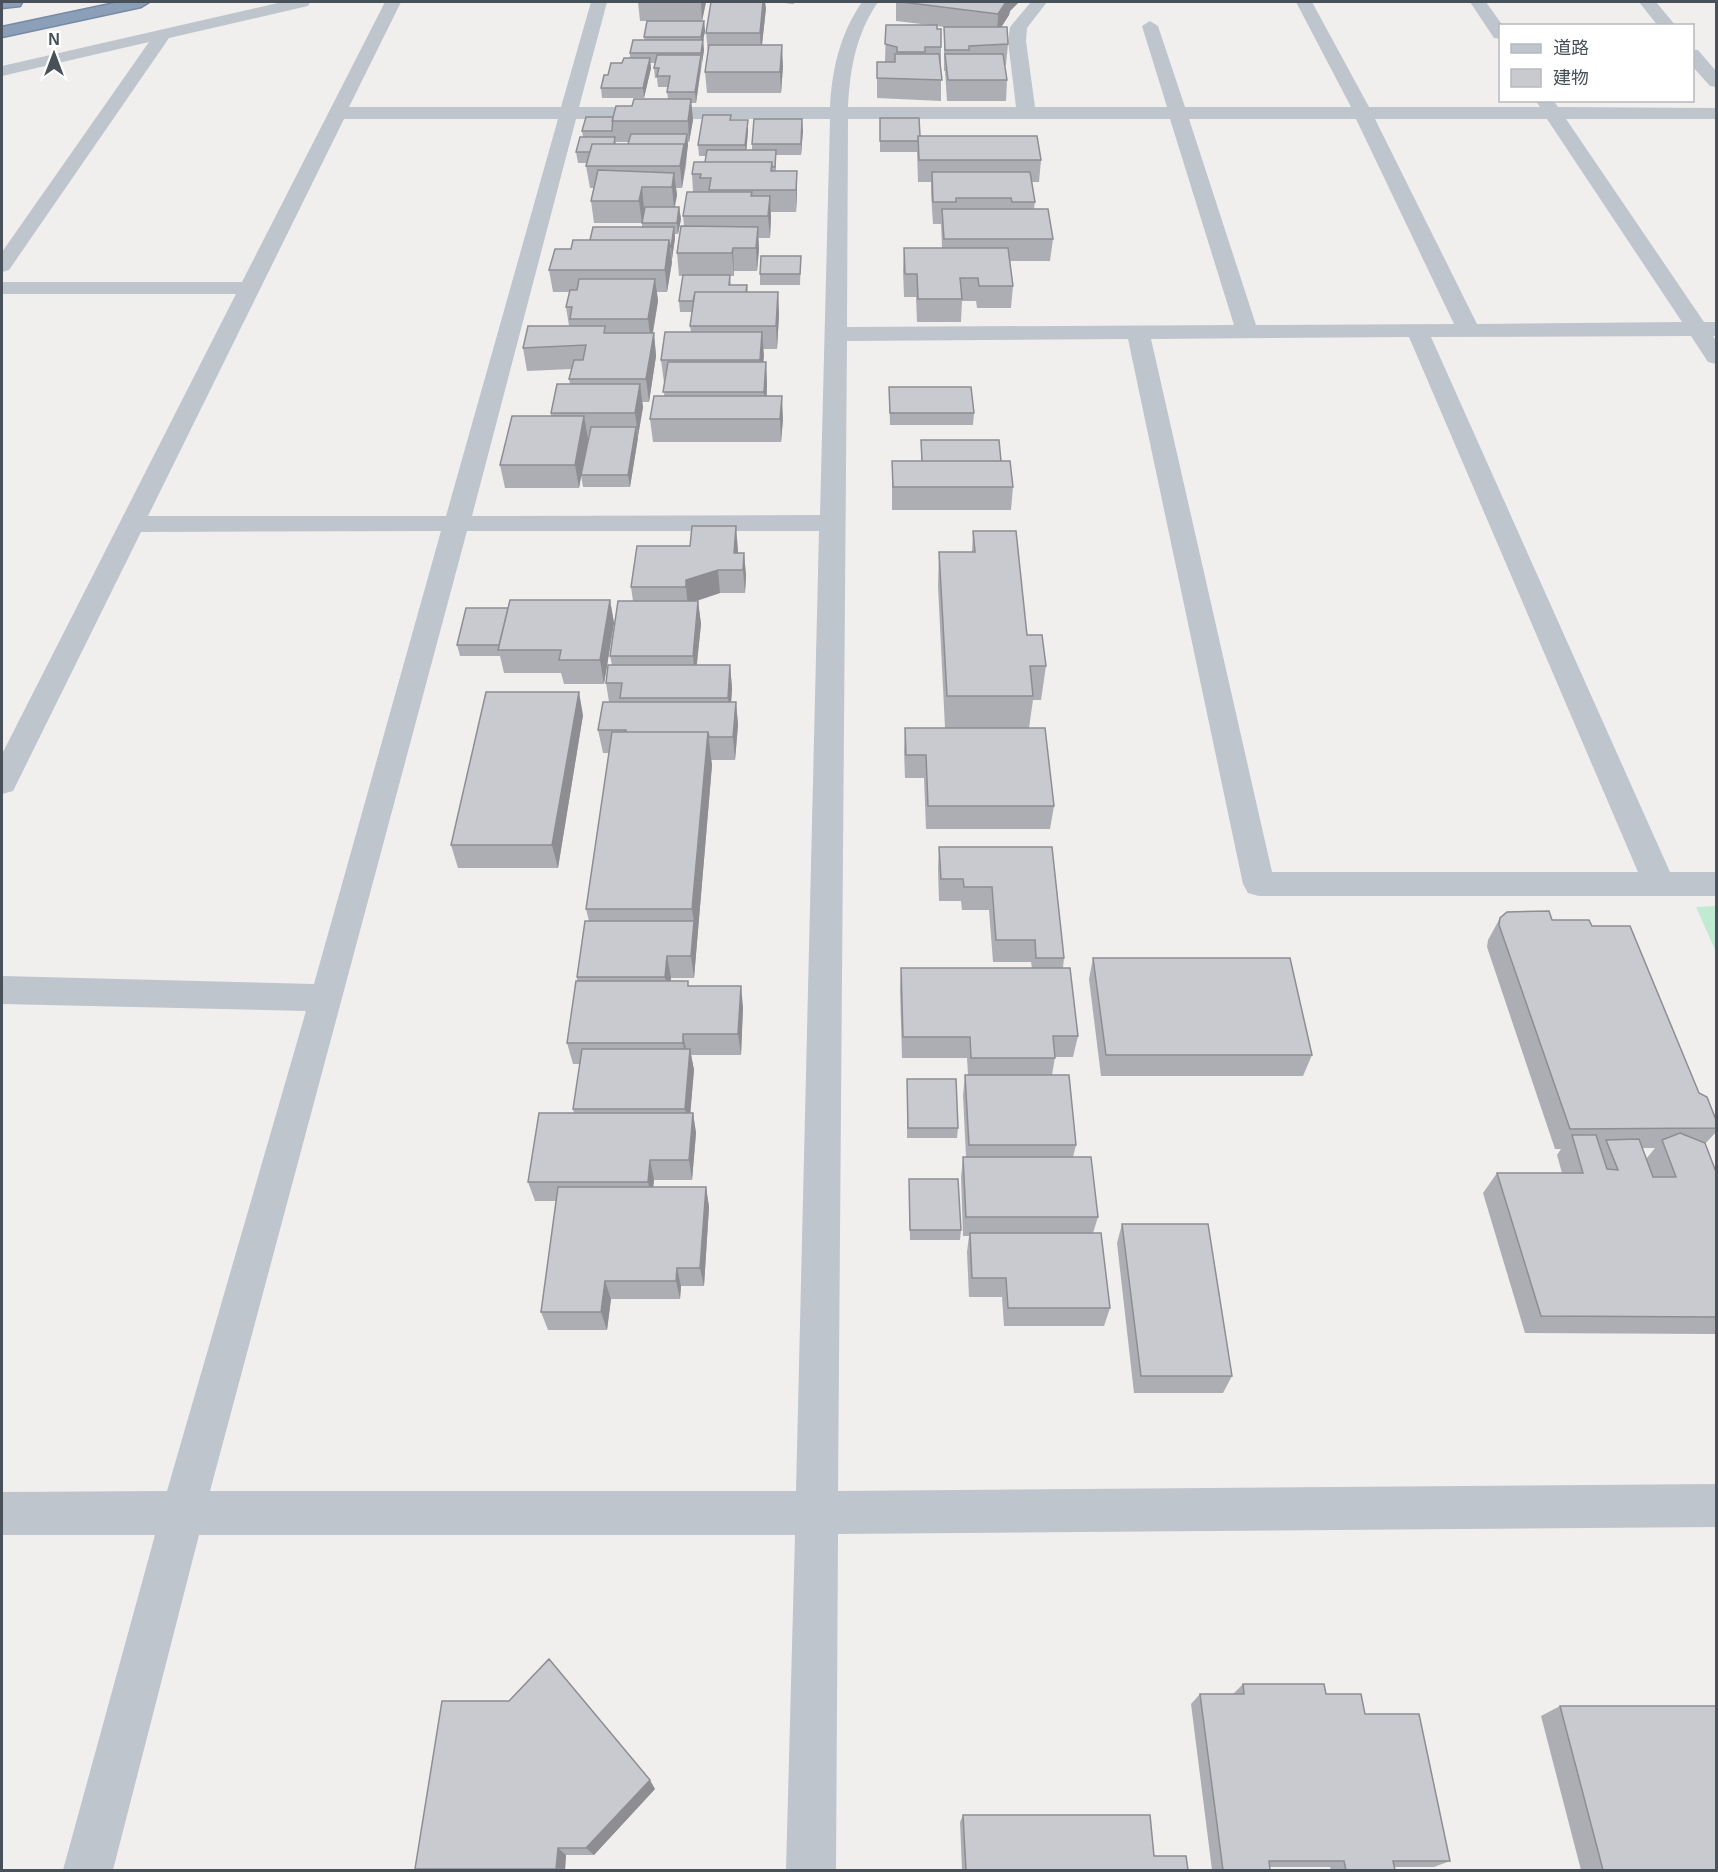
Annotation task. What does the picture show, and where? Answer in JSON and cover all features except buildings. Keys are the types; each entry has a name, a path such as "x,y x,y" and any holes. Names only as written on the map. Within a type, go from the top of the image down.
{"highway":[{"path":"2,3 14,2"},
{"path":"2,32 141,2"},
{"path":"2,10 33,4"}],"street":[{"path":"2,71 302,2"},
{"path":"2,783 393,2"},
{"path":"88,1870 182,1515 327,998 599,2"},
{"path":"811,1870 840,78 847,46 870,2"},
{"path":"1026,113 1017,41 1019,27 1039,2"},
{"path":"1304,2 1363,113 1469,331"},
{"path":"1478,2 1499,33"},
{"path":"1647,2 1666,24"},
{"path":"1150,26 1247,332"},
{"path":"2,266 164,33"},
{"path":"1694,56 1716,82"},
{"path":"337,112 1363,113 1548,107 1716,113"},
{"path":"1548,107 1707,329 1716,357"},
{"path":"2,288 248,288"},
{"path":"835,334 1707,329"},
{"path":"1417,331 1659,885"},
{"path":"1138,333 1258,885 1716,884"},
{"path":"133,524 833,523"},
{"path":"2,990 327,998"},
{"path":"2,1513 182,1515 817,1513 1716,1506"}],"green space":[{"path":"1716,906 1716,952 1696,907"}]}
